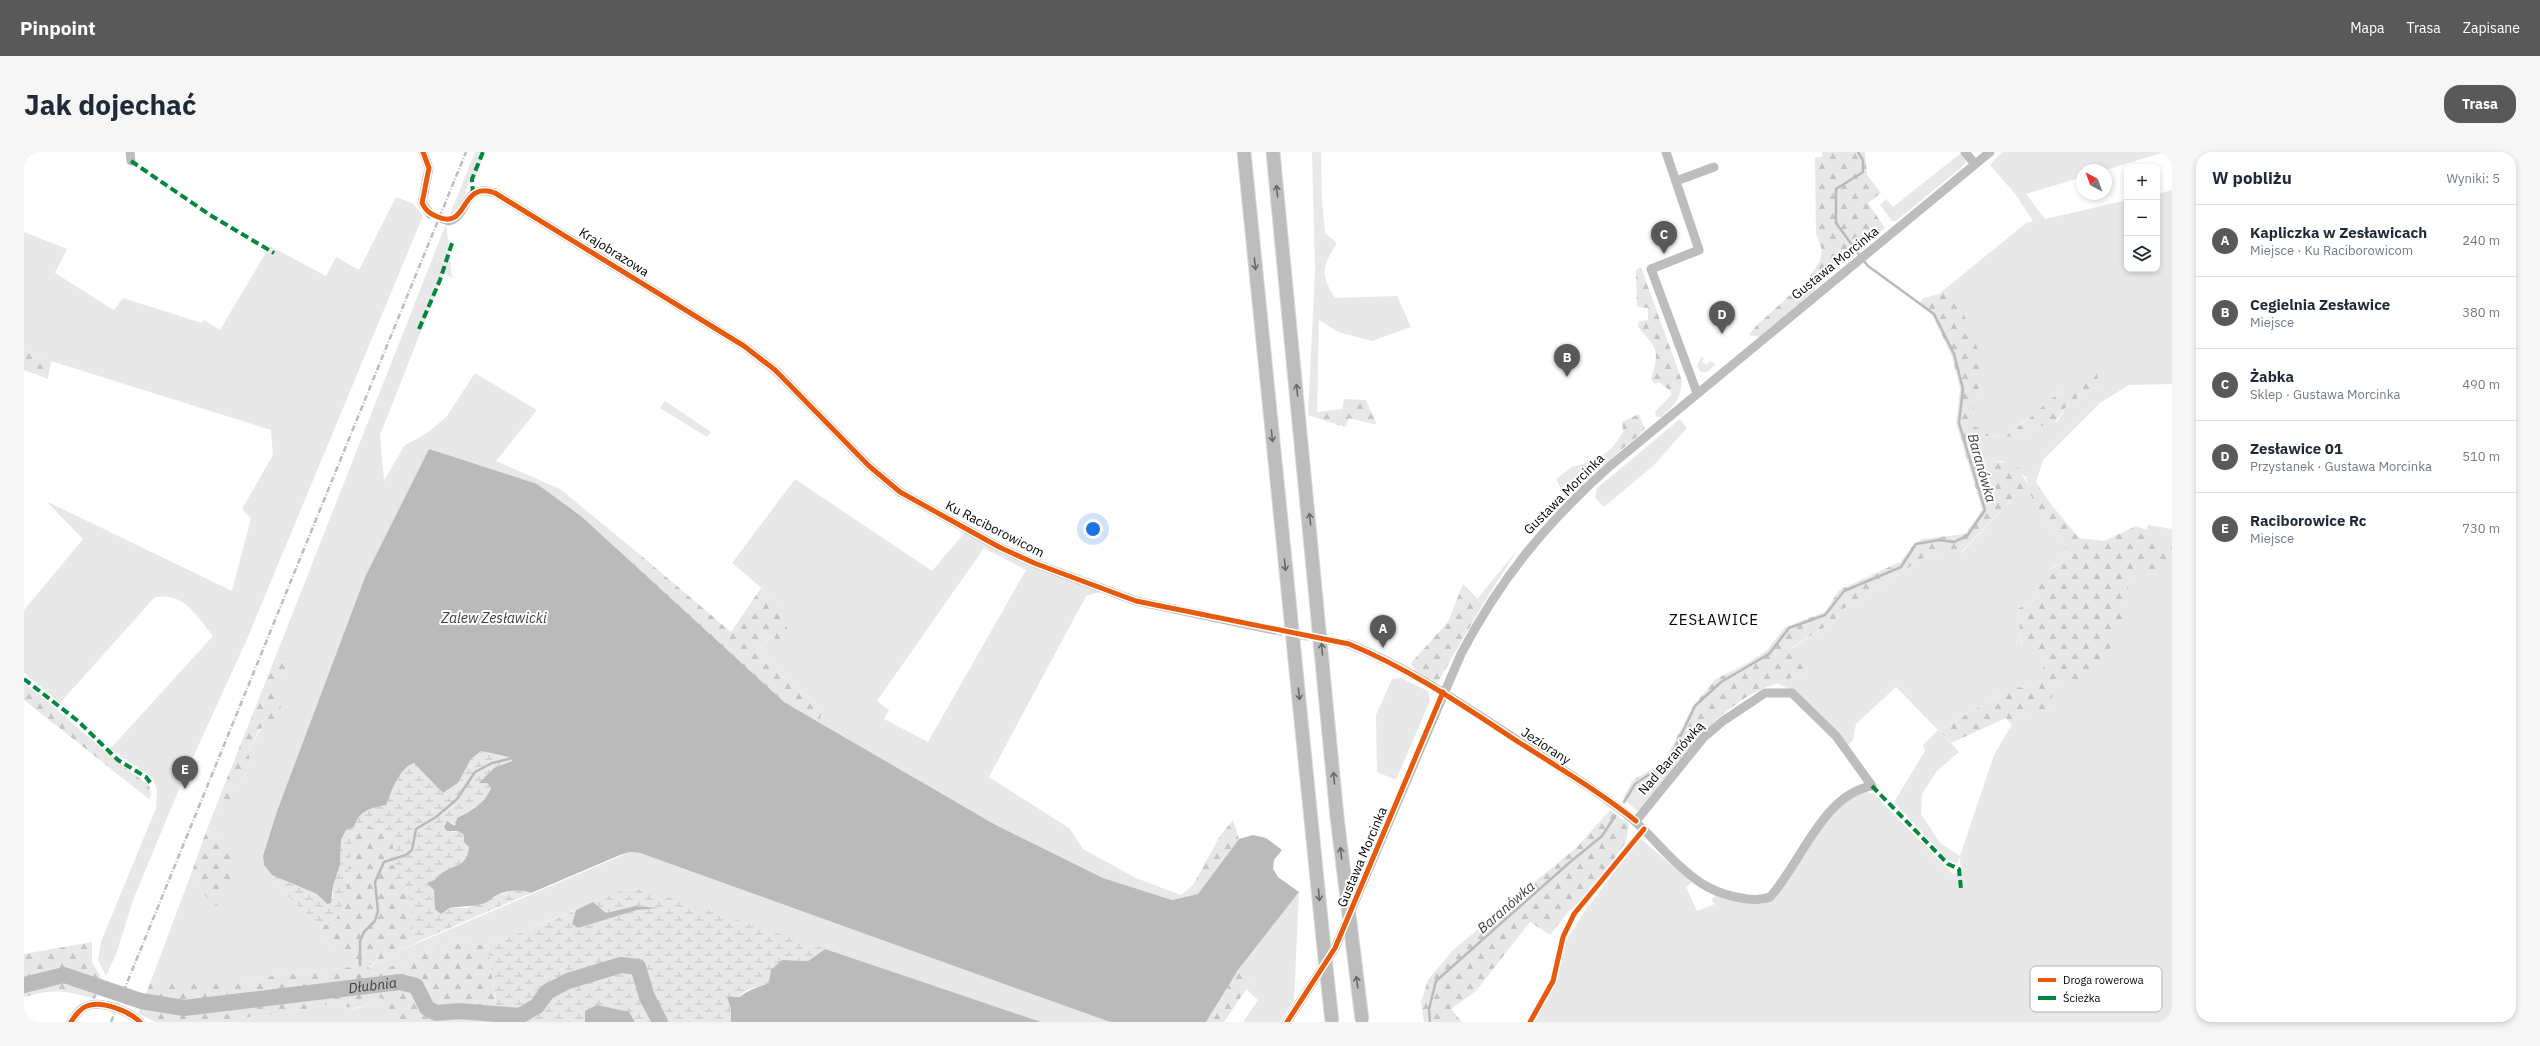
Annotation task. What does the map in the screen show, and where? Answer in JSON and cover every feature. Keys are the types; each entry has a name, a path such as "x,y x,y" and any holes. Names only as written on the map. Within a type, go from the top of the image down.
{"highway":[{"path":"1244,152 1332,1022"},
{"path":"1273,152 1337,817 1362,1021"}],"street":[{"path":"423,152 429,168 422,203 430,214"},
{"path":"1666,152 1699,250 1651,268 1697,393"},
{"path":"1965,152 1975,164"},
{"name":"Gustawa Morcinka","path":"1288,1022 1335,948 1443,692 1481,616 1507,576 1534,541 1588,486 1697,393 1990,152"},
{"path":"1676,181 1714,167"},
{"name":"Krajobrazowa","path":"443,219 448,221 458,216 469,197 478,191 495,193 744,346 775,370"},
{"name":"Ku Raciborowicom","path":"775,370 869,466 900,492 999,547 1034,563 1136,601 1274,630"},
{"path":"1349,644 1380,657 1443,692"},
{"name":"Jeziorany","path":"1443,692 1598,794 1636,822 1701,883"},
{"name":"Nad Baranówką","path":"1636,822 1704,737 1723,721 1765,693 1792,694 1836,736 1872,786 1850,792 1824,819 1770,897 1755,900 1733,895 1701,883"},
{"path":"71,1022 81,1009 98,1004 126,1012 140,1022"}],"green space":[{"path":"475,152 485,152 474,181 469,182 460,206 449,217"},
{"path":"1312,152 1321,152 1322,202 1325,233 1337,243 1326,264 1325,270 1325,276 1330,290 1335,298 1397,296 1411,327 1372,341 1338,332 1319,320 1317,418 1308,415 1315,271"},
{"path":"1822,152 1865,152 1867,175 1881,193 1868,203 1885,228 1816,286 1814,293 1759,337 1749,335 1756,326 1808,279 1820,261 1822,250 1816,234 1815,158 1823,156"},
{"path":"2002,152 2165,152 2112,168 2112,164 2076,164 2076,179 2026,194 2045,219 2124,201 2124,272 2160,272 2160,193 2172,190 2172,384 2129,385 2100,403 2043,460 2036,482 2028,484 2026,477 2004,461 1977,461 1977,444 1984,436 2019,437 2040,425 2057,422 2069,403 2099,385 2060,392 2042,409 2008,433 1988,433 1974,426 1974,404 1985,370 1954,291 1939,294 2026,223 2033,221 2016,195 1990,165"},
{"path":"1961,153 1966,162 1963,166 1896,221 1892,221 1880,205 1886,199 1893,207"},
{"path":"396,197 414,204 423,216 247,639 185,775 133,900 117,952 106,976 98,960 101,942 156,808 157,789 152,777 110,749 213,636 195,614 181,601 164,597 154,598 60,703 24,673 24,610 83,539 46,501 232,591 251,518 242,509 273,455 271,430 51,361 24,350 24,232 67,249 55,273 114,310 123,298 202,323 204,320 220,330 270,246 326,276 336,257 359,270"},
{"path":"446,224 452,278 444,273 380,435 384,481 404,446 430,431 447,416 475,373 537,410 496,461 560,489 638,553 630,563 582,517 365,577 277,811 263,856 264,865 272,875 276,885 322,925 321,935 354,967 307,971 237,981 151,981 191,874 211,904 220,891 230,881 218,838 207,829 218,801 223,810 233,788 244,778 250,762 248,751 262,727 276,676 283,671 290,679 286,661 273,663"},
{"path":"1641,267 1682,381 1674,381 1670,391 1659,382 1655,384 1651,380 1656,356 1655,351 1650,341 1638,327 1639,321 1648,320 1648,308 1637,307 1636,270"},
{"path":"1954,290 1986,369 1974,404 1974,426 1989,431 2001,432 2012,430 2031,417 2050,400 2074,384 2097,373 2099,385 2069,403 2051,428 2040,425 2019,437 1984,436 1977,444 1977,460 2015,463 2028,484 2036,482 2050,503 2079,538 2104,541 2136,526 2147,530 2157,541 2172,539 2172,566 2163,574 2136,566 2128,586 2126,608 2120,628 2107,654 2089,679 2059,679 2047,710 2019,714 2013,726 2006,718 1951,743 1939,730 2004,693 2007,686 2026,688 2043,669 2046,661 2027,650 2023,645 2018,609 2038,597 2036,582 2038,578 2063,561 2067,545 2041,514 2029,492 2020,491 1960,553 1942,553 1925,557 1843,609 1833,622 1791,648 1806,673 1762,689 1745,698 1729,710 1700,736 1650,797 1633,780 1657,766 1667,756 1693,706 1716,679 1748,663 1767,650 1785,627 1825,612 1839,590 1900,562 1914,544 1922,539 1965,534 1982,510 1956,423 1960,389 1952,356 1932,315 1918,304 1924,298"},
{"path":"24,350 51,361 48,379 24,370"},
{"path":"1701,357 1704,358 1702,362 1707,365 1710,361 1716,364 1707,372 1701,372 1697,366"},
{"path":"1674,381 1682,381 1680,393 1676,402 1661,417 1656,417 1655,412 1672,394 1670,391"},
{"path":"1344,399 1366,400 1377,425 1349,418 1345,427 1317,418 1317,412 1342,409"},
{"path":"665,401 711,432 707,437 660,408"},
{"path":"1639,414 1645,430 1615,455 1613,447 1623,432 1622,422"},
{"path":"1680,419 1687,428 1654,465 1604,507 1595,497 1597,488"},
{"path":"1613,447 1615,455 1570,494 1562,491 1556,479 1572,467 1595,461"},
{"path":"795,479 932,571 965,532 1100,592 1086,596 989,777 1069,828 1083,849 1136,878 1181,895 1193,885 1198,894 1172,900 1103,878 994,824 819,722 823,709 785,679 756,651 773,635 780,643 784,607 732,563","holes":["984,548 1026,570 928,742 884,719 889,710 877,701"]},
{"path":"2020,491 2029,492 2041,514 2067,545 2063,561 2048,570 2036,590 2038,597 2018,609 2021,642 2046,661 2043,670 2026,688 2018,687 2004,693 1939,730 1959,752 1937,771 1922,794 1921,814 1940,843 1960,856 1994,755 2018,714 2047,710 2059,679 2089,679 2126,606 2130,573 2136,566 2148,525 2172,529 2172,1022 1533,1022 1557,978 1566,941 1584,912 1640,838 1692,883 1686,887 1697,911 1715,904 1711,900 1716,895 1763,904 1771,900 1825,821 1860,790 1874,794 1953,874 1961,871 1960,857 1957,864 1946,858 1894,802 1925,751 1923,745 1938,730 1896,687 1856,724 1853,740 1848,745 1824,719 1798,695 1777,683 1805,673 1791,649 1833,622 1843,609 1925,557 1942,553 1961,553"},
{"path":"1518,549 1483,604 1478,598"},
{"path":"638,553 731,632 761,588 784,607 787,629 780,644 772,635 756,651 785,679 823,709 819,722 784,702 630,563"},
{"path":"1463,584 1483,604 1438,682 1417,675 1411,663 1448,622"},
{"path":"286,661 295,665 290,679 283,671 276,676 280,687 272,694 281,706 276,722 262,727 259,730 248,751 250,762 244,778 233,788 240,801 223,810 218,801 273,663"},
{"path":"1401,678 1428,691 1430,701 1396,780 1377,772 1376,715 1392,679"},
{"path":"24,683 117,761 149,785 151,795 149,799 24,700"},
{"path":"481,751 513,758 512,761 494,768 480,783 487,783 491,788 489,796 482,803 457,818 455,826 450,821 452,832 458,831 464,835 465,842 469,847 464,861 428,883 434,890 436,901 448,908 467,908 477,903 484,903 496,895 521,889 531,893 424,939 412,936 412,910 406,886 394,878 399,865 383,865 384,860 393,856 393,845 384,831 368,826 353,835 346,891 334,923 322,925 316,922 276,885 272,875 317,894 327,904 333,898 333,886 340,865 341,840 346,829 354,827 362,814 366,811 386,804 397,780 404,770 414,763 444,793 458,783 471,759"},
{"path":"1633,780 1650,797 1642,808 1637,811 1623,798"},
{"path":"1610,810 1629,824 1626,842 1591,892 1568,912 1550,935 1530,922 1476,991 1451,1009 1462,1022 1424,1022 1421,1002 1428,980 1453,950 1577,847"},
{"path":"1233,820 1239,839 1198,894 1193,885 1220,836"},
{"path":"368,826 384,831 393,845 393,856 384,860 383,864 399,865 399,882 406,886 412,910 412,936 424,939 368,966 371,974 455,942 488,946 497,1013 520,1022 395,1022 380,997 365,1005 355,1008 350,1008 339,1003 278,1014 199,1022 155,1022 138,1013 151,981 237,981 307,971 353,967 321,935 322,925 334,923 348,882 348,859 353,835"},
{"path":"207,829 218,838 236,863 230,882 220,891 224,900 219,906 211,904 191,874"},
{"path":"630,852 640,853 1110,1022 1041,1022 640,889 623,890 488,946 455,942 371,974 368,967 392,954"},
{"path":"640,889 825,949 808,961 782,960 768,984 745,991 738,998 733,1008 731,1022 635,1022 629,1012 585,1011 585,1022 520,1022 497,1013 488,946 576,910 572,924 578,928 637,910 656,908 635,906 606,913 593,902 623,890"},
{"path":"1299,892 1294,1001 1280,1022 1243,1022 1258,1000 1246,989 1251,982 1238,970"},
{"path":"92,942 92,962 103,981 95,999 67,992 52,992 24,997 24,954"},
{"path":"1238,970 1251,982 1224,1022 1206,1022"},
{"path":"380,997 395,1022 199,1022 278,1014 339,1003 345,1007 360,1008"}],"water":[{"name":"Zalew Zesławicki","path":"429,449 537,484 582,517 784,702 994,824 1103,878 1172,900 1198,894 1239,839 1253,835 1266,838 1282,850 1274,860 1273,869 1278,877 1299,892 1238,970 1206,1022 1110,1022 640,853 630,852 620,855 531,893 522,891 508,891 495,896 485,903 449,908 441,914 435,909 434,890 427,883 463,862 468,853 469,847 464,842 464,835 458,831 447,831 444,827 447,821 455,826 457,818 481,803 491,788 487,783 479,783 494,768 512,761 513,758 481,751 471,759 458,783 443,793 414,763 404,769 386,805 375,807 366,811 359,817 354,827 346,830 341,840 340,865 333,886 331,903 327,904 317,894 272,875 264,865 263,856 277,811 365,577"},
{"path":"593,902 606,913 635,906 659,908 637,910 578,928 572,924 576,910"},
{"path":"825,949 1041,1022 731,1022 731,1009 727,997 740,997 750,990 769,983 771,970 782,960 808,961"},
{"path":"597,1005 629,1012 635,1022 585,1022 585,1011"}],"waterway":[{"name":"Baranówka","path":"1858,152 1863,160 1863,172 1836,189 1836,223 1860,256"},
{"name":"Baranówka","path":"1624,802 1635,784 1668,762 1695,706 1721,682 1769,654 1789,628 1825,615 1844,591 1901,567 1916,544 1939,540 1954,542 1967,536 1985,510 1959,423 1963,389 1954,354 1934,314 1868,266 1863,260"},
{"path":"360,965 360,941 364,932 375,921 378,911 375,882 384,862 406,855 412,850 416,829 436,817 457,799 475,772 492,763 513,758"},
{"name":"Baranówka","path":"1430,1022 1429,1009 1436,981 1569,863 1602,836 1615,816"},
{"name":"Dłubnia","path":"24,985 64,975 141,1001 184,1008 400,982 416,986 427,1008 436,1013 459,1011 520,1016 537,1006 547,992 568,981 621,965 638,967 647,997 660,1022"},
{"path":"359,976 360,986"}],"tunnel":[{"path":"1274,630 1349,644"}],"railway":[{"path":"111,1022 466,152"}],"marked path":[{"path":"473,194 472,179 483,152"},
{"path":"131,161 210,215 274,253"},
{"path":"419,329 440,280 453,240"},
{"path":"24,679 78,721 118,760 146,777 152,785"},
{"path":"1872,786 1948,864 1959,869 1961,889"}],"cycle path":[{"path":"423,152 429,168 422,203 430,213 438,217 448,219 455,217 469,198 475,193 483,191 495,193 744,346 775,370 869,466 900,492 999,547 1034,563 1136,601 1349,644 1394,665 1437,689 1579,780 1636,821"},
{"path":"1287,1022 1335,948 1443,692"},
{"path":"1530,1022 1553,981 1563,937 1574,914 1644,829"},
{"path":"71,1022 84,1007 100,1004 129,1014 140,1022"}],"place":[{"name":"Żabka","path":"1664,254"},
{"name":"Zesławice 01","path":"1722,334"},
{"name":"Cegielnia Zesławice","path":"1567,377"},
{"name":"Kapliczka w Zesławicach","path":"1383,648"},
{"name":"Raciborowice Rc","path":"185,789"}],"district":[{"name":"ZESŁAWICE","path":"1714,619"}]}
